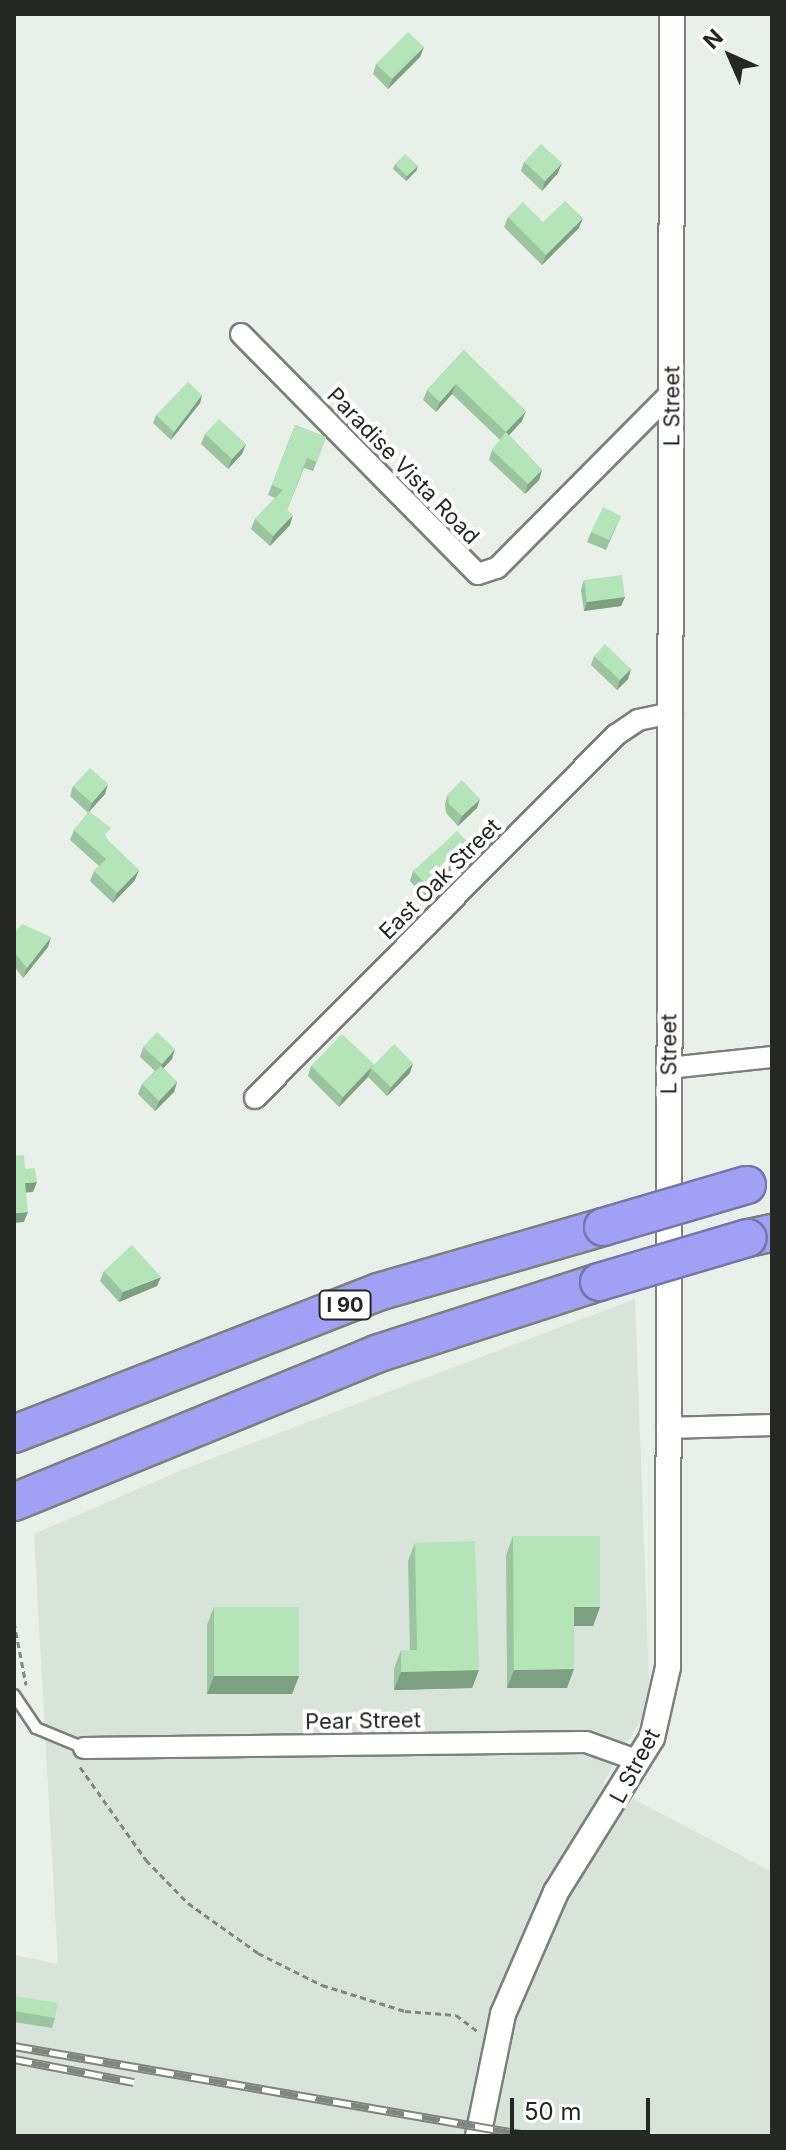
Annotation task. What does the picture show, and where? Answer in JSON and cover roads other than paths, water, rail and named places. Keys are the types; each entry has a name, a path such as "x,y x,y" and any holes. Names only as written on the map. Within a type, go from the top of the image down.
{"highway":[{"name":"I 90","path":"14,1434 378,1292 760,1182"},
{"name":"I 90","path":"14,1502 376,1354 599,1282 760,1236"}],"street":[{"name":"L Street","path":"478,2136 491,2050 556,1892 639,1761 663,1710 668,1667 672,14"},
{"name":"Paradise Vista Road","path":"241,334 478,574 497,568 672,392"},
{"name":"East Oak Street","path":"255,1098 616,735 638,720 672,713"},
{"path":"669,1068 772,1057"},
{"path":"667,1428 772,1425"},
{"name":"Pear Street","path":"84,1748 586,1742 639,1761"}],"lane":[{"path":"14,1695 22,1716 58,1740 84,1748"}],"railway":[{"path":"14,2046 533,2136"},
{"path":"14,2059 134,2082"}]}
